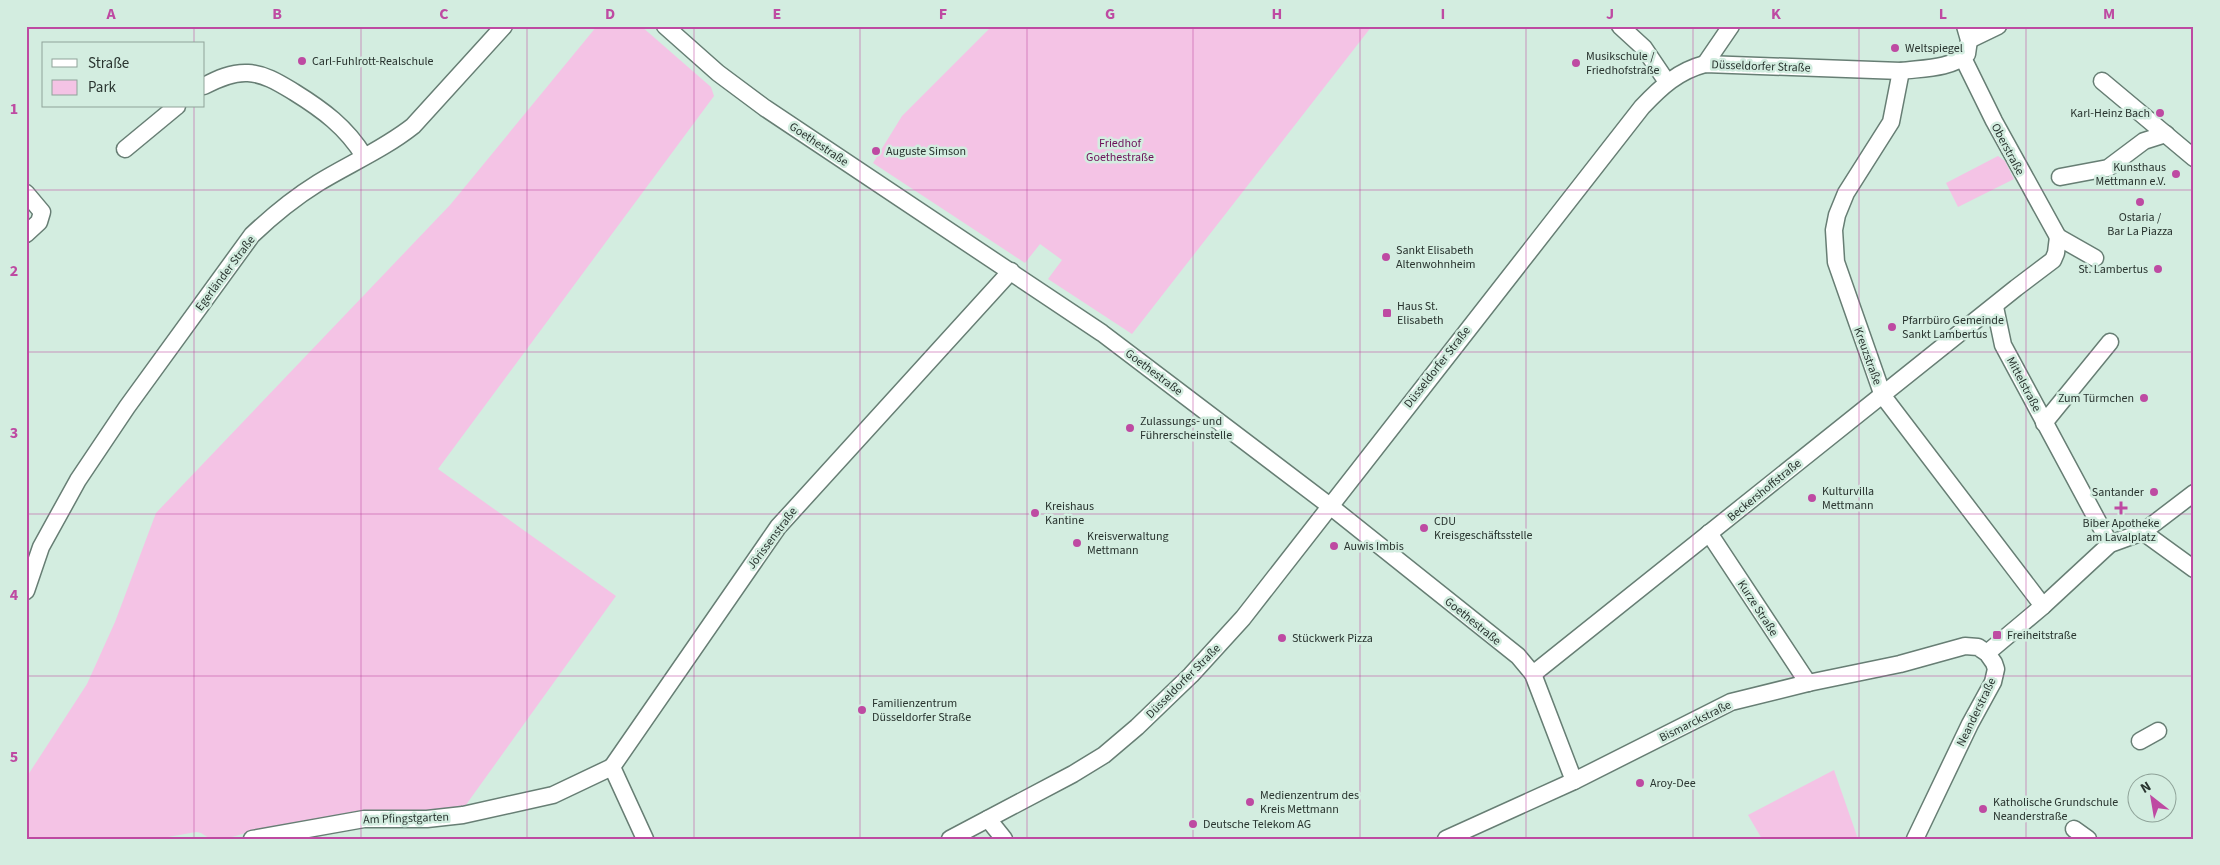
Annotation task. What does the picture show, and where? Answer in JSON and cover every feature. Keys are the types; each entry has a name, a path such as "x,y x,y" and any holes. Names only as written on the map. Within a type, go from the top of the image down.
{"street":[{"name":"Egerländer Straße","path":"26,591 41,547 78,480 127,407 252,235 281,209 316,184 400,136 413,126 504,26"},
{"name":"Goethestraße","path":"665,26 718,73 760,105 1102,333 1330,506 1518,656 1533,674 1574,781"},
{"path":"1620,26 1644,48 1667,82"},
{"path":"1705,64 1731,26"},
{"path":"1963,58 1967,54 1967,33 1998,26"},
{"name":"Düsseldorfer Straße","path":"950,839 1088,765 1137,727 1196,671 1242,618 1642,107 1667,82 1685,71 1705,64 1901,71 1950,63 1963,58"},
{"name":"Oberstraße","path":"1963,58 1994,121 2058,237"},
{"name":"Kreuzstraße","path":"1901,71 1891,122 1846,193 1837,215 1834,230 1836,262 1883,396 2043,606"},
{"path":"205,86 220,78 247,72 271,78 332,117 353,139 364,156"},
{"path":"2102,81 2194,158"},
{"path":"125,149 175,108"},
{"path":"2060,177 2108,168 2144,141 2166,134"},
{"path":"26,193 42,212 39,222 26,234"},
{"path":"1995,307 2053,260 2058,237 2096,258"},
{"name":"Jörissenstraße","path":"612,767 778,527 1011,271"},
{"name":"Beckershoffstraße","path":"1533,674 1995,307"},
{"name":"Mittelstraße","path":"1995,307 2003,345 2110,544"},
{"path":"2044,423 2110,342"},
{"path":"1987,653 2043,606 2110,544 2143,532 2194,493"},
{"path":"2143,532 2194,569"},
{"name":"Kurze Straße","path":"1709,533 1808,683"},
{"name":"Bismarckstraße","path":"1446,839 1574,781 1720,707 1808,683 1900,664 1965,646 1978,647 1987,653"},
{"name":"Neanderstraße","path":"1915,839 1970,724 1993,682 1996,669 1987,653"},
{"path":"2140,741 2158,731"},
{"path":"612,767 645,839"},
{"name":"Am Pfingstgarten","path":"252,839 364,819 427,819 463,815 553,795 612,767"},
{"path":"988,819 996,832 1004,839"},
{"path":"2074,829 2088,839"}],"green space":[{"path":"597,26 641,26 711,87 714,96 438,469 616,596 463,809 250,832 219,839 210,838 196,832 157,839 26,839 26,778 87,684 115,622 156,513 450,205"},
{"name":"Friedhof Goethestraße","path":"992,26 1372,26 1132,334 1048,279 1062,260 1040,244 1025,263 873,163 902,116"},
{"path":"1998,156 2005,161 2014,179 1958,207 1946,183"},
{"path":"1834,770 1858,839 1762,839 1748,815"}],"place":[{"name":"Weltspiegel","path":"1895,48"},
{"name":"Carl-Fuhlrott-Realschule","path":"302,61"},
{"name":"Musikschule / Friedhofstraße","path":"1576,63"},
{"name":"Karl-Heinz Bach","path":"2160,113"},
{"name":"Auguste Simson","path":"876,151"},
{"name":"Kunsthaus Mettmann e.V.","path":"2176,174"},
{"name":"Ostaria / Bar La Piazza","path":"2140,202"},
{"name":"Sankt Elisabeth Altenwohnheim","path":"1386,257"},
{"name":"St. Lambertus","path":"2158,269"},
{"name":"Haus St. Elisabeth","path":"1387,313"},
{"name":"Pfarrbüro Gemeinde Sankt Lambertus","path":"1892,327"},
{"name":"Zum Türmchen","path":"2144,398"},
{"name":"Zulassungs- und Führerscheinstelle","path":"1130,428"},
{"name":"Santander","path":"2154,492"},
{"name":"Kulturvilla Mettmann","path":"1812,498"},
{"name":"Biber Apotheke am Lavalplatz","path":"2121,508"},
{"name":"Kreishaus Kantine","path":"1035,513"},
{"name":"CDU Kreisgeschäftsstelle","path":"1424,528"},
{"name":"Kreisverwaltung Mettmann","path":"1077,543"},
{"name":"Auwis Imbis","path":"1334,546"},
{"name":"Freiheitstraße","path":"1997,635"},
{"name":"Stückwerk Pizza","path":"1282,638"},
{"name":"Familienzentrum Düsseldorfer Straße","path":"862,710"},
{"name":"Aroy-Dee","path":"1640,783"},
{"name":"Medienzentrum des Kreis Mettmann","path":"1250,802"},
{"name":"Katholische Grundschule Neanderstraße","path":"1983,809"},
{"name":"Deutsche Telekom AG","path":"1193,824"}]}
